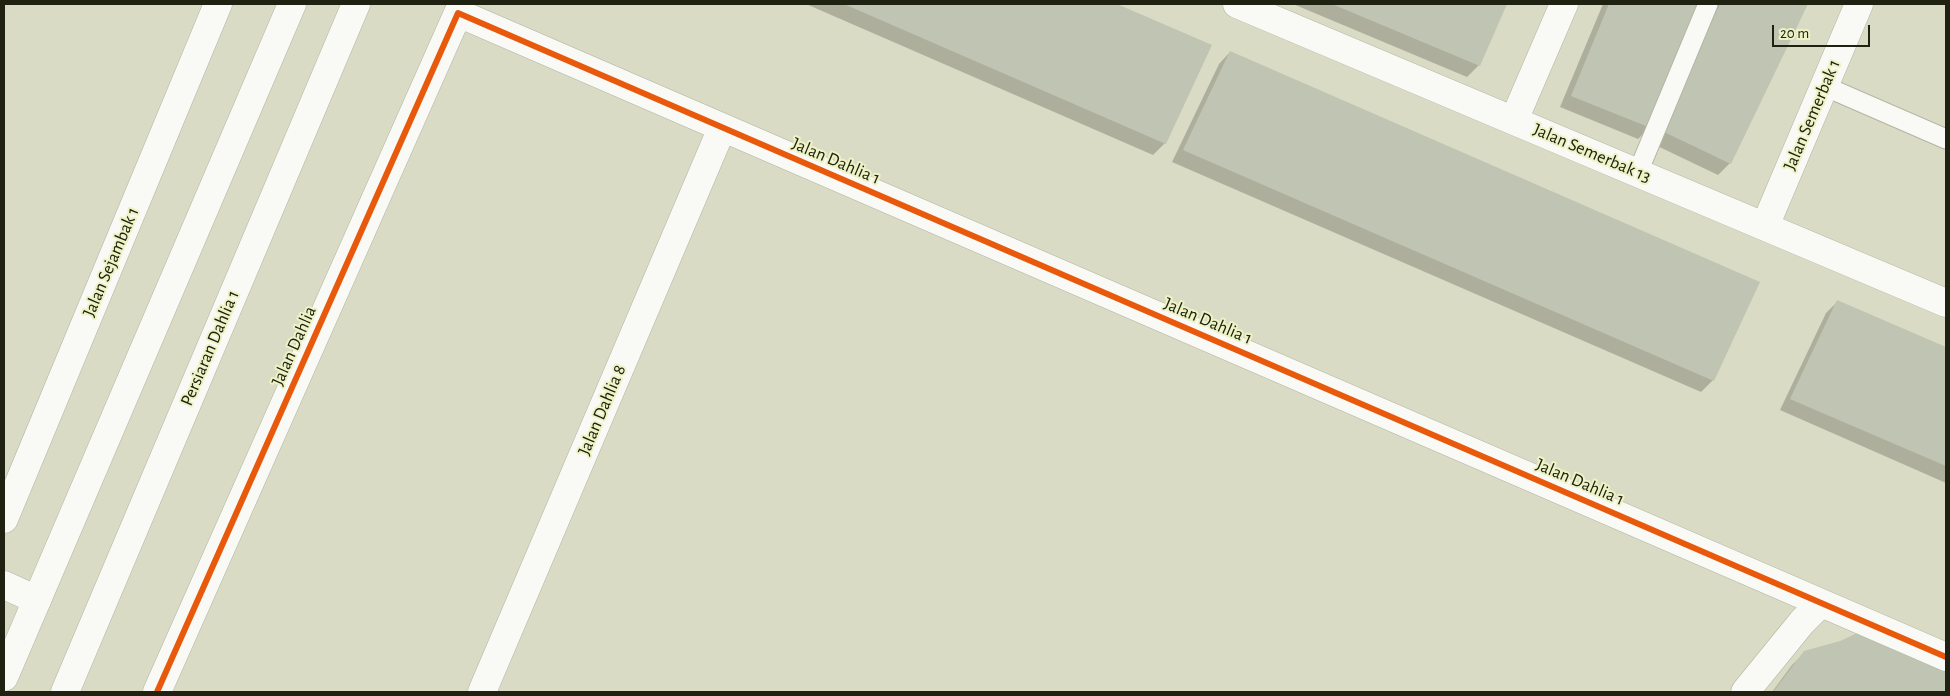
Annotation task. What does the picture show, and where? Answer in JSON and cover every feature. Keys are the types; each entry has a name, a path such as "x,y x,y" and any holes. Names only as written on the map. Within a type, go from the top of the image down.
{"street":[{"name":"Jalan Sejambak 1","path":"4,519 218,4"},
{"path":"4,677 292,4"},
{"name":"Persiaran Dahlia 1","path":"65,692 356,4"},
{"name":"Jalan Semerbak 13","path":"1237,4 1946,303"},
{"path":"1514,120 1563,4"},
{"name":"Jalan Semerbak 1","path":"1765,226 1859,4"},
{"name":"Jalan Dahlia 1","path":"458,13 1946,657"},
{"name":"Jalan Dahlia","path":"157,692 458,13"},
{"name":"Jalan Dahlia 8","path":"482,692 722,128"},
{"path":"4,585 37,600"},
{"path":"1745,692 1802,622 1821,603"}],"lane":[{"path":"1638,172 1708,4"},
{"path":"1824,86 1946,139"}],"building":[{"path":"844,4 1117,4 1212,45 1166,144"},
{"path":"1332,4 1507,4 1480,66"},
{"path":"1609,4 1702,4 1651,128 1571,96"},
{"path":"1720,4 1808,4 1731,164 1660,130"},
{"path":"1230,51 1760,282 1714,381 1183,150"},
{"path":"1837,300 1946,347 1946,466 1790,399"},
{"path":"1864,630 1946,666 1946,692 1773,692 1804,651 1840,641"}],"cycle path":[{"path":"157,692 458,13 1946,657"}]}
